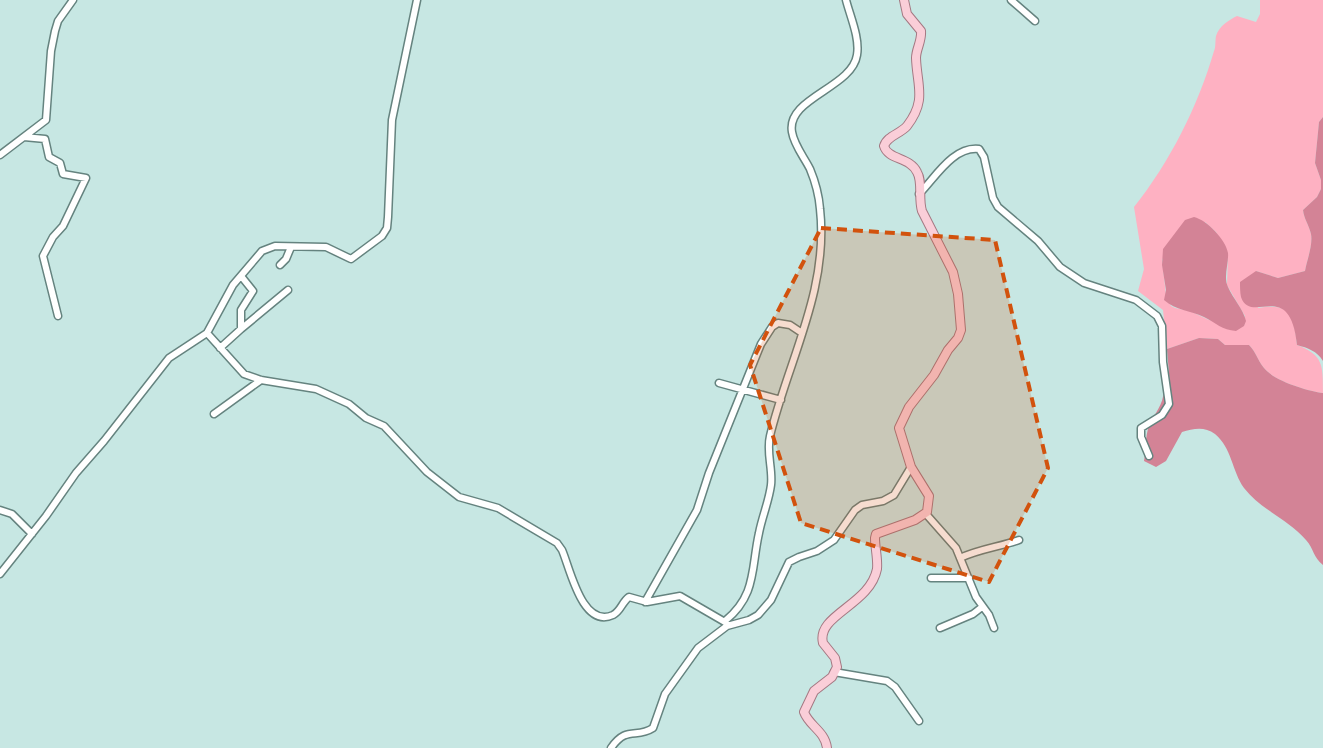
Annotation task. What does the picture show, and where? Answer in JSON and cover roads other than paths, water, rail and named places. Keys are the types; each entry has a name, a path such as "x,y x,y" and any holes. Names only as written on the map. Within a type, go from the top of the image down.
{"main road":[{"path":"827,748 824,737 807,719 804,712 816,688 832,677 837,660 824,646 822,633 832,618 857,602 869,587 877,570 876,535 926,514 929,505 928,496 911,467 900,436 901,421 934,375 948,350 958,338 961,330 958,294 953,272 932,235 922,211 919,195 920,177 916,169 906,160 888,154 884,146 887,140 904,129 911,120 921,95 916,57 921,31 907,14 903,1"}],"street":[{"path":"0,154 43,124 48,115 51,51 55,31 58,21 73,0"},
{"path":"0,574 32,534 76,473 104,441 169,358 207,333 241,276 262,251 276,246 326,247 351,259 385,232 388,217 392,120 417,0"},
{"path":"611,748 624,735 648,731 654,727 665,694 694,653 728,623 743,602 753,572 758,536 771,484 769,438 815,293 820,250 820,210 810,169 793,137 792,123 801,109 822,92 840,81 854,66 858,54 846,0"},
{"path":"1011,0 1035,21"},
{"path":"24,137 43,138 47,143 48,156 60,163 62,173 71,177 86,178 63,228 53,237 43,256 58,316"},
{"path":"919,195 947,162 964,152 979,149 984,157 993,198 998,207 1038,241 1060,267 1076,279 1136,300 1155,313 1162,326 1163,362 1169,404 1165,412 1141,428 1142,437 1149,456"},
{"path":"280,265 286,259 291,247"},
{"path":"241,276 253,291 241,310 241,329"},
{"path":"220,348 288,290"},
{"path":"645,602 697,510 709,473 761,344 772,327 782,323 802,333"},
{"path":"207,333 244,374 262,380 316,389 348,404 366,418 384,426 427,472 459,497 498,508 557,543 562,550 582,600 592,613 602,616 612,615 629,597 645,602 680,596 728,623 749,620 758,615 771,600 789,562 817,551 834,540 855,510 862,505 883,501 894,495 911,467"},
{"path":"214,414 262,380"},
{"path":"718,383 781,400"},
{"path":"0,510 12,514 32,534"},
{"path":"926,514 952,542 982,607 989,615 994,628"},
{"path":"960,558 978,550 995,548 1019,540"},
{"path":"931,578 969,578"},
{"path":"940,628 973,614 982,607"},
{"path":"834,672 887,682 895,687 919,721"}]}
